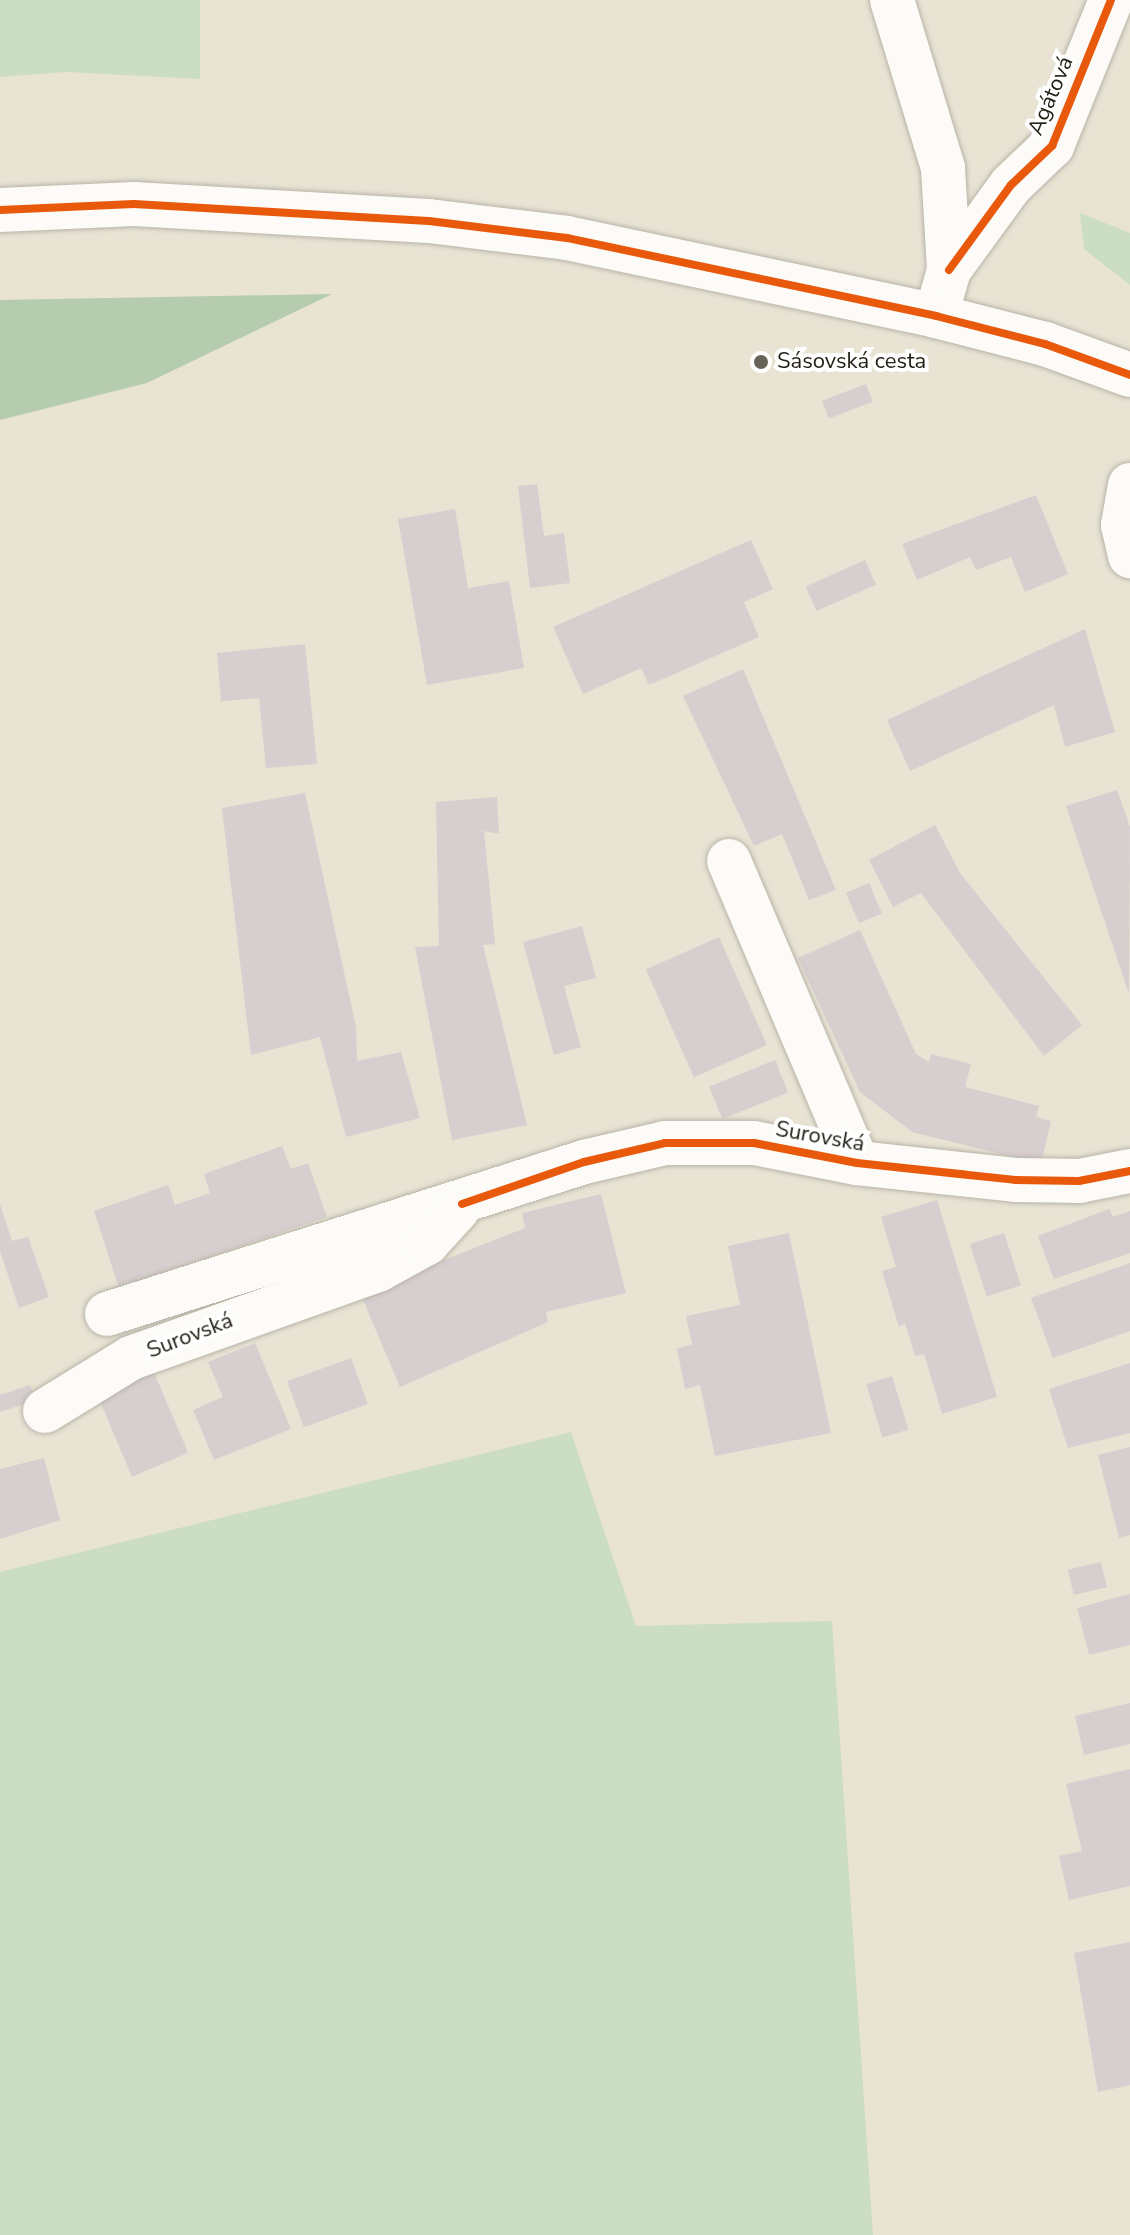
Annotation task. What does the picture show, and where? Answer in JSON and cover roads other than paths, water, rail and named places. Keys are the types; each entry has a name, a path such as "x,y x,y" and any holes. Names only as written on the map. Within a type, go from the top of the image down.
{"street":[{"path":"892,0 943,168 949,270 936,316"},
{"name":"Agátová","path":"949,270 1011,185 1052,146 1111,0"},
{"path":"0,210 134,204 429,221 567,238 936,316 1045,344 1130,375"},
{"path":"1130,485 1123,525 1130,556"},
{"name":"Surovská","path":"729,861 857,1163"},
{"name":"Surovská","path":"107,1314 462,1204 584,1162 665,1143 754,1143 857,1163 1015,1180 1079,1181 1130,1171"},
{"name":"Surovská","path":"45,1411 131,1358 378,1270 427,1243 462,1204"}],"place":[{"name":"Sásovská cesta","path":"761,362"}]}
